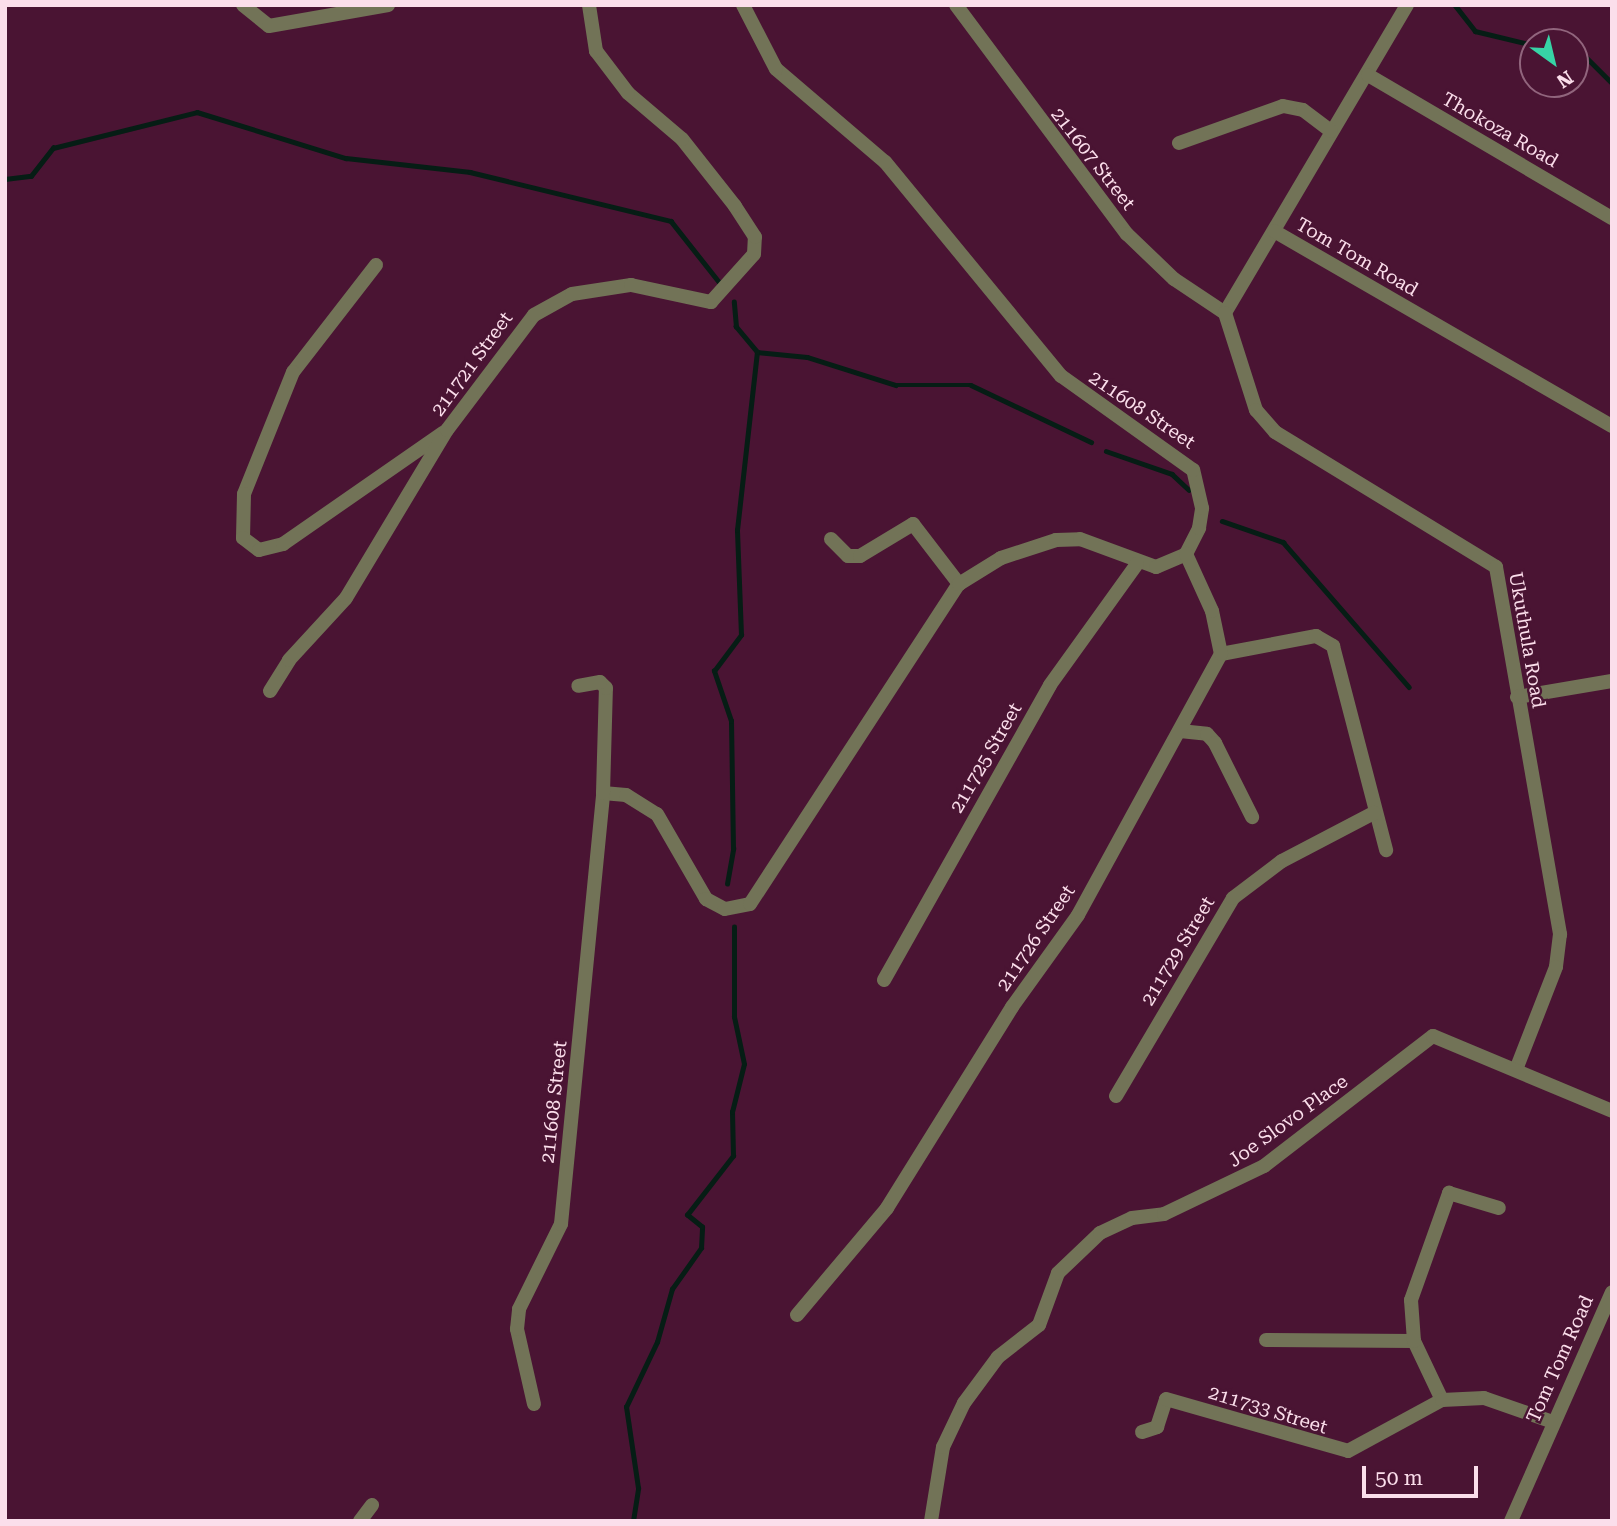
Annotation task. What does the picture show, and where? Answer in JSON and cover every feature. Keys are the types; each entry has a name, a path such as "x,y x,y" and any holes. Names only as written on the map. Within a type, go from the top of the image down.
{"street":[{"path":"243,5 269,26 387,5"},
{"name":"211721 Street","path":"270,691 289,660 346,598 447,430 520,327 549,303 631,285 711,302 754,254 754,237 735,206 682,139 628,93 596,51 589,5"},
{"name":"211608 Street","path":"743,5 776,69 885,162 1061,376 1194,470 1202,508 1186,554"},
{"name":"211607 Street","path":"956,5 1127,234 1174,279 1226,313"},
{"name":"Tom Tom Road","path":"1407,5 1274,231 1612,426"},
{"name":"Thokoza Road","path":"1368,75 1612,218"},
{"path":"1180,143 1283,106 1303,110 1331,131"},
{"path":"1226,313 1274,231"},
{"path":"376,265 293,372 244,494 243,538 260,550 283,544 447,430"},
{"name":"Ukuthula Road","path":"1226,313 1256,410 1275,432 1493,562 1560,934 1556,967 1517,1067"},
{"path":"831,539 848,556 860,555 913,524 959,584"},
{"path":"603,793 626,795 657,814 694,884 715,905 750,904 959,584 1001,558 1056,540 1080,539 1138,564 1156,567 1186,554 1212,611 1222,654 1316,636 1333,646 1374,813 1386,850"},
{"name":"211725 Street","path":"884,980 1051,685 1138,564"},
{"name":"211726 Street","path":"797,1315 887,1208 1005,1018 1078,915 1222,654"},
{"path":"1517,697 1612,681"},
{"name":"211608 Street","path":"534,1404 517,1329 519,1309 561,1224 603,793 607,688 600,682 578,686"},
{"path":"1180,731 1207,734 1215,743 1252,817"},
{"name":"211729 Street","path":"1116,1096 1233,898 1272,867 1374,813"},
{"name":"Joe Slovo Place","path":"931,1521 943,1447 964,1403 998,1357 1040,1325 1058,1273 1080,1247 1132,1218 1164,1214 1264,1166 1433,1036 1517,1067 1612,1111"},
{"path":"1442,1400 1414,1340 1411,1300 1448,1193 1499,1208"},
{"name":"Tom Tom Road","path":"1511,1521 1612,1292"},
{"path":"1266,1340 1414,1340"},
{"name":"211733 Street","path":"1142,1432 1157,1427 1166,1399 1348,1451 1442,1400 1484,1398 1553,1422"},
{"path":"360,1521 372,1505"}],"waterway":[{"path":"1455,5 1475,31 1519,42"},
{"path":"1589,60 1612,83"},
{"path":"5,179 31,176 53,148 197,112 346,158 470,172 671,221 720,283"},
{"path":"727,884 733,849 731,721 714,671 741,635 737,530 757,352 736,327 734,302"},
{"path":"757,352 807,357 896,385 971,385 1091,442"},
{"path":"1106,451 1172,474 1189,490"},
{"path":"1222,521 1283,542 1409,687"},
{"path":"633,1521 638,1488 626,1407 657,1342 672,1289 701,1248 702,1227 687,1215 733,1156 732,1112 744,1064 734,1017 734,927"}]}
